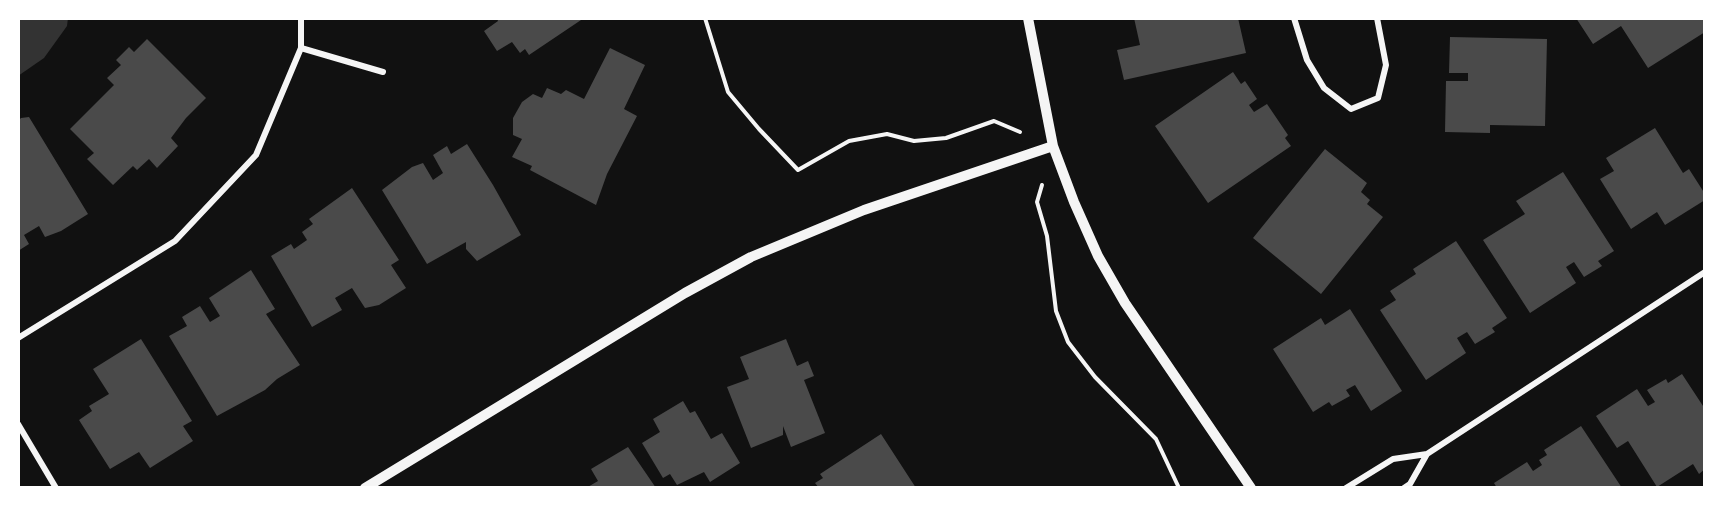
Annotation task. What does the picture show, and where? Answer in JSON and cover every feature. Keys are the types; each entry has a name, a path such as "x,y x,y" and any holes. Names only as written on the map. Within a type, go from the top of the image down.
{"street":[{"path":"18,338 175,241 256,155 300,48 301,18"},
{"path":"1028,18 1053,146 1098,256 1125,303 1251,488"},
{"path":"1294,18 1307,60 1324,88 1351,109 1378,98 1386,65 1377,18"},
{"path":"300,48 383,72"},
{"path":"365,488 685,292 751,257 864,210 1053,146"},
{"path":"1346,488 1393,459 1427,454 1705,272"},
{"path":"18,424 56,488"},
{"path":"1404,488 1410,484 1427,454"}],"path":[{"path":"705,18 728,92 798,170 849,141 887,134 914,141 946,138 994,121 1053,146 1036,202 1047,236 1056,310 1068,342 1095,377 1156,439 1179,488"}],"shaded area":[{"path":"18,18 68,18 67,26 44,58 18,76"}],"building":[{"path":"497,18 584,18 529,55 525,49 520,53 512,42 497,51 484,31 498,21"},
{"path":"1134,18 1238,18 1246,53 1124,80 1117,50 1140,45"},
{"path":"1576,18 1705,18 1705,32 1648,68 1621,26 1593,44"},
{"path":"1450,37 1547,39 1545,126 1490,125 1490,133 1445,132 1446,81 1468,81 1468,73 1449,73"},
{"path":"147,39 206,98 186,118 171,138 178,146 157,168 149,159 137,170 133,166 113,185 87,159 94,153 70,129 114,85 107,78 121,65 116,60 129,47 134,52"},
{"path":"610,48 645,65 624,109 637,116 607,174 596,205 530,170 532,166 512,157 522,139 513,135 513,118 522,102 533,94 542,98 547,88 561,94 566,90 584,99"},
{"path":"1233,72 1241,84 1245,81 1257,99 1249,105 1254,112 1267,104 1288,135 1285,138 1291,146 1208,203 1155,126"},
{"path":"29,117 88,214 61,231 45,237 39,226 24,235 29,244 18,251 18,121"},
{"path":"1655,128 1683,173 1689,169 1705,194 1705,200 1665,225 1657,212 1631,229 1600,179 1614,171 1606,158"},
{"path":"467,144 521,235 477,261 466,249 466,242 427,264 382,190 412,167 423,163 433,180 443,173 433,155 447,146 451,154"},
{"path":"1325,149 1367,183 1361,192 1370,200 1367,204 1383,217 1321,294 1253,238"},
{"path":"1563,172 1614,251 1598,261 1602,266 1584,277 1574,262 1566,267 1576,283 1530,313 1483,240 1525,214 1516,201"},
{"path":"352,188 399,260 391,265 406,288 379,305 365,308 352,288 335,298 342,310 312,327 271,256 291,244 294,249 307,240 302,232 313,224 309,219"},
{"path":"1456,241 1507,318 1492,328 1495,332 1475,344 1467,332 1457,338 1466,353 1426,380 1380,310 1396,300 1390,291 1416,274 1413,269"},
{"path":"251,270 275,309 266,314 300,365 277,379 265,390 217,416 169,336 187,326 182,317 200,306 210,322 220,316 209,298"},
{"path":"1350,309 1402,391 1371,411 1355,385 1346,390 1350,396 1332,406 1329,402 1313,412 1273,349 1321,318 1325,325"},
{"path":"141,339 192,421 183,426 193,441 150,468 139,452 110,469 79,420 92,411 89,406 109,394 93,369"},
{"path":"786,339 797,366 808,361 814,376 804,380 825,433 791,447 783,426 783,435 751,448 727,387 749,379 740,357"},
{"path":"1682,374 1705,409 1705,469 1699,474 1693,464 1657,487 1628,441 1617,448 1596,416 1637,389 1648,406 1655,402 1647,390 1666,379 1668,383"},
{"path":"683,401 690,413 695,411 711,439 722,433 740,463 710,482 704,472 677,485 670,474 663,478 642,443 660,432 653,419"},
{"path":"1581,426 1622,488 1497,488 1494,483 1527,462 1533,471 1542,465 1539,460 1547,455 1544,450"},
{"path":"881,434 916,488 819,488 815,483 823,478 820,474"},
{"path":"628,447 656,488 586,488 598,481 591,469"}]}
